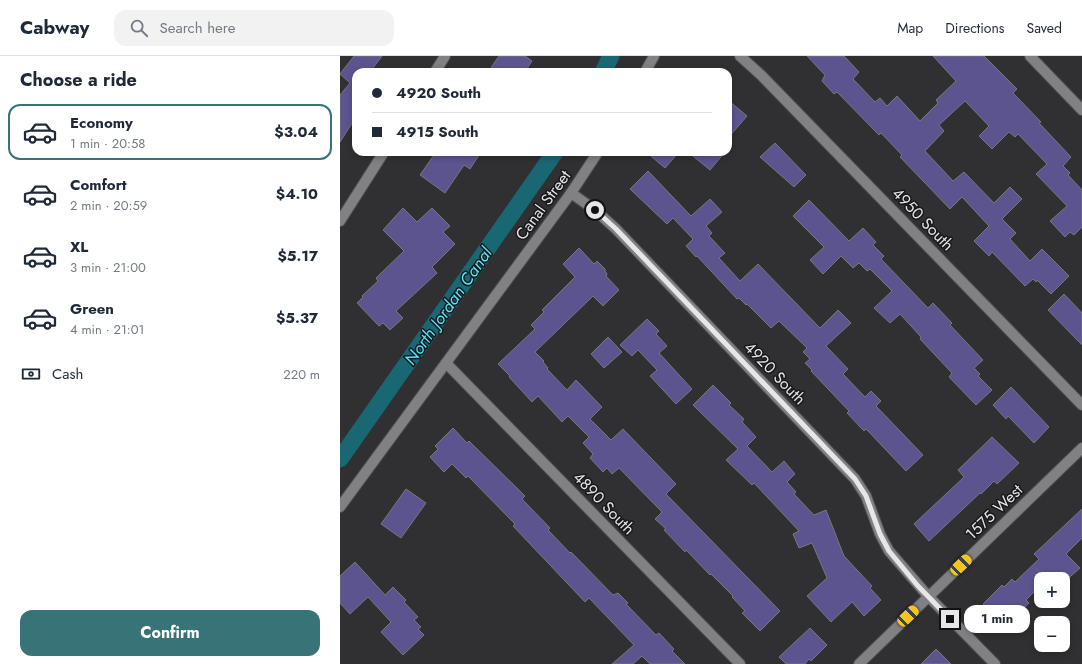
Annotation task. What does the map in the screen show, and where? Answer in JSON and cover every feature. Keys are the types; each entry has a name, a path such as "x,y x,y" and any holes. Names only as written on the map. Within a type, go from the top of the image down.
{"street":[{"path":"438,68 445,56"},
{"path":"647,68 654,56"},
{"name":"4950 South","path":"740,56 767,80 1082,406"},
{"path":"1030,56 1082,110"},
{"path":"340,221 381,156"},
{"name":"Canal Street","path":"340,507 571,193 595,156"},
{"name":"4920 South","path":"571,193 595,210 616,229 855,479 866,496 880,534 889,551 928,596 995,664"},
{"name":"4890 South","path":"446,363 740,664"},
{"name":"1575 West","path":"859,664 1082,448"}],"building":[{"path":"354,56 382,56 373,68 352,68 352,123 340,142 340,95 350,83 340,74"},
{"path":"499,56 525,56 532,61 528,68 491,68"},
{"path":"807,56 844,56 859,72 853,79 875,102 880,98 887,106 897,96 920,121 938,103 936,100 956,81 933,56 984,56 1017,89 1013,93 1041,122 1039,123 1071,157 1063,166 1070,173 1068,175 1082,190 1082,227 1074,235 1070,232 1065,237 1050,221 1067,206 1036,174 1047,164 1018,134 1015,137 1009,132 992,149 979,136 989,126 965,101 939,125 944,131 925,151 953,181 964,172 994,203 1010,187 1022,199 1002,219 1016,233 1010,239 1030,261 1042,249 1069,276 1051,294 1037,280 1036,282 1033,279 1025,286 992,252 989,256 974,241 989,226 962,197 950,209 900,157 902,155 881,133 879,135 837,92 834,94 822,81 825,75"},
{"path":"732,103 747,116 732,133"},
{"path":"775,143 806,175 794,187 760,157"},
{"path":"433,156 478,156 470,169 464,165 445,193 420,175"},
{"path":"651,156 676,156 665,168"},
{"path":"693,156 722,156 710,170"},
{"path":"648,171 691,216 710,199 722,212 706,226 712,233 709,236 725,253 719,258 740,281 758,264 820,328 838,310 851,323 826,346 848,369 843,374 865,397 871,391 881,401 876,406 923,455 906,471 866,429 864,431 847,413 849,411 811,371 812,370 805,363 810,359 803,352 807,348 779,321 771,328 747,304 746,305 739,298 737,299 686,246 693,239 673,218 667,224 630,189"},
{"path":"809,200 849,241 863,228 876,242 873,245 884,256 881,259 928,308 933,303 952,323 950,325 983,360 974,368 980,374 978,376 992,390 976,405 949,377 952,373 920,339 921,337 900,314 890,323 874,308 892,291 870,269 867,271 859,263 853,268 841,256 823,274 810,260 824,247 793,216"},
{"path":"403,208 417,222 432,208 450,226 443,232 455,244 432,267 437,273 396,311 403,318 390,330 383,323 379,326 357,303 363,297 362,296 378,281 376,278 404,251 383,230"},
{"path":"579,248 594,264 597,261 605,269 607,274 606,276 619,290 603,306 593,296 535,352 544,361 543,362 548,368 547,369 567,390 576,380 602,407 590,419 611,440 623,429 676,484 666,494 780,611 760,631 742,613 745,611 732,597 733,596 686,550 685,552 664,530 666,529 655,519 662,512 619,468 612,474 607,468 603,472 590,458 593,454 583,443 589,437 568,416 562,422 538,396 532,402 498,364 535,329 531,325 544,312 542,310 575,277 563,264"},
{"path":"1064,294 1082,313 1082,345 1048,310"},
{"path":"647,319 659,331 656,334 667,346 659,353 692,389 676,404 650,376 657,370 638,350 632,356 620,345"},
{"path":"608,337 622,352 604,368 591,354"},
{"path":"713,385 731,403 729,405 744,419 742,422 756,437 747,446 772,472 784,461 795,474 787,482 796,492 794,494 814,515 826,510 844,556 872,586 870,588 881,600 864,616 852,602 831,622 807,596 827,578 812,543 799,548 793,534 799,531 754,483 752,485 726,460 738,449 693,405"},
{"path":"1011,387 1049,427 1034,443 1008,416 1006,419 993,405"},
{"path":"453,428 467,443 469,441 525,496 522,499 550,528 548,530 570,553 571,552 613,595 618,593 628,603 626,604 656,635 659,633 674,649 672,651 685,664 650,664 642,656 633,664 612,664 634,645 589,598 585,602 513,526 515,524 468,476 466,478 452,464 444,472 430,457 438,449 435,446"},
{"path":"992,437 1019,463 997,484 994,481 981,494 980,493 929,541 914,524 964,477 958,470"},
{"path":"406,489 426,503 401,538 381,524"},
{"path":"1082,509 1082,538 1066,554 1080,568 1070,577 1070,572 1034,572 1034,592 1026,600 1029,603 1018,613 1015,610 1002,622 983,604 1002,585 1004,587 1012,579 1015,582 1039,559 1034,554"},
{"path":"355,562 385,595 393,587 406,600 404,602 418,617 414,620 421,627 418,629 424,635 403,655 381,632 391,622 368,597 350,614 340,603 340,576"},
{"path":"810,628 827,645 811,661 809,659 805,664 786,664 779,657"},
{"path":"936,649 951,664 921,664"}],"waterway":[{"name":"North Jordan Canal","path":"605,68 611,56"},
{"name":"North Jordan Canal","path":"340,459 552,156"}],"route":[{"path":"595,210 616,229 855,479 866,496 880,534 889,551 908,575 950,619"}]}
